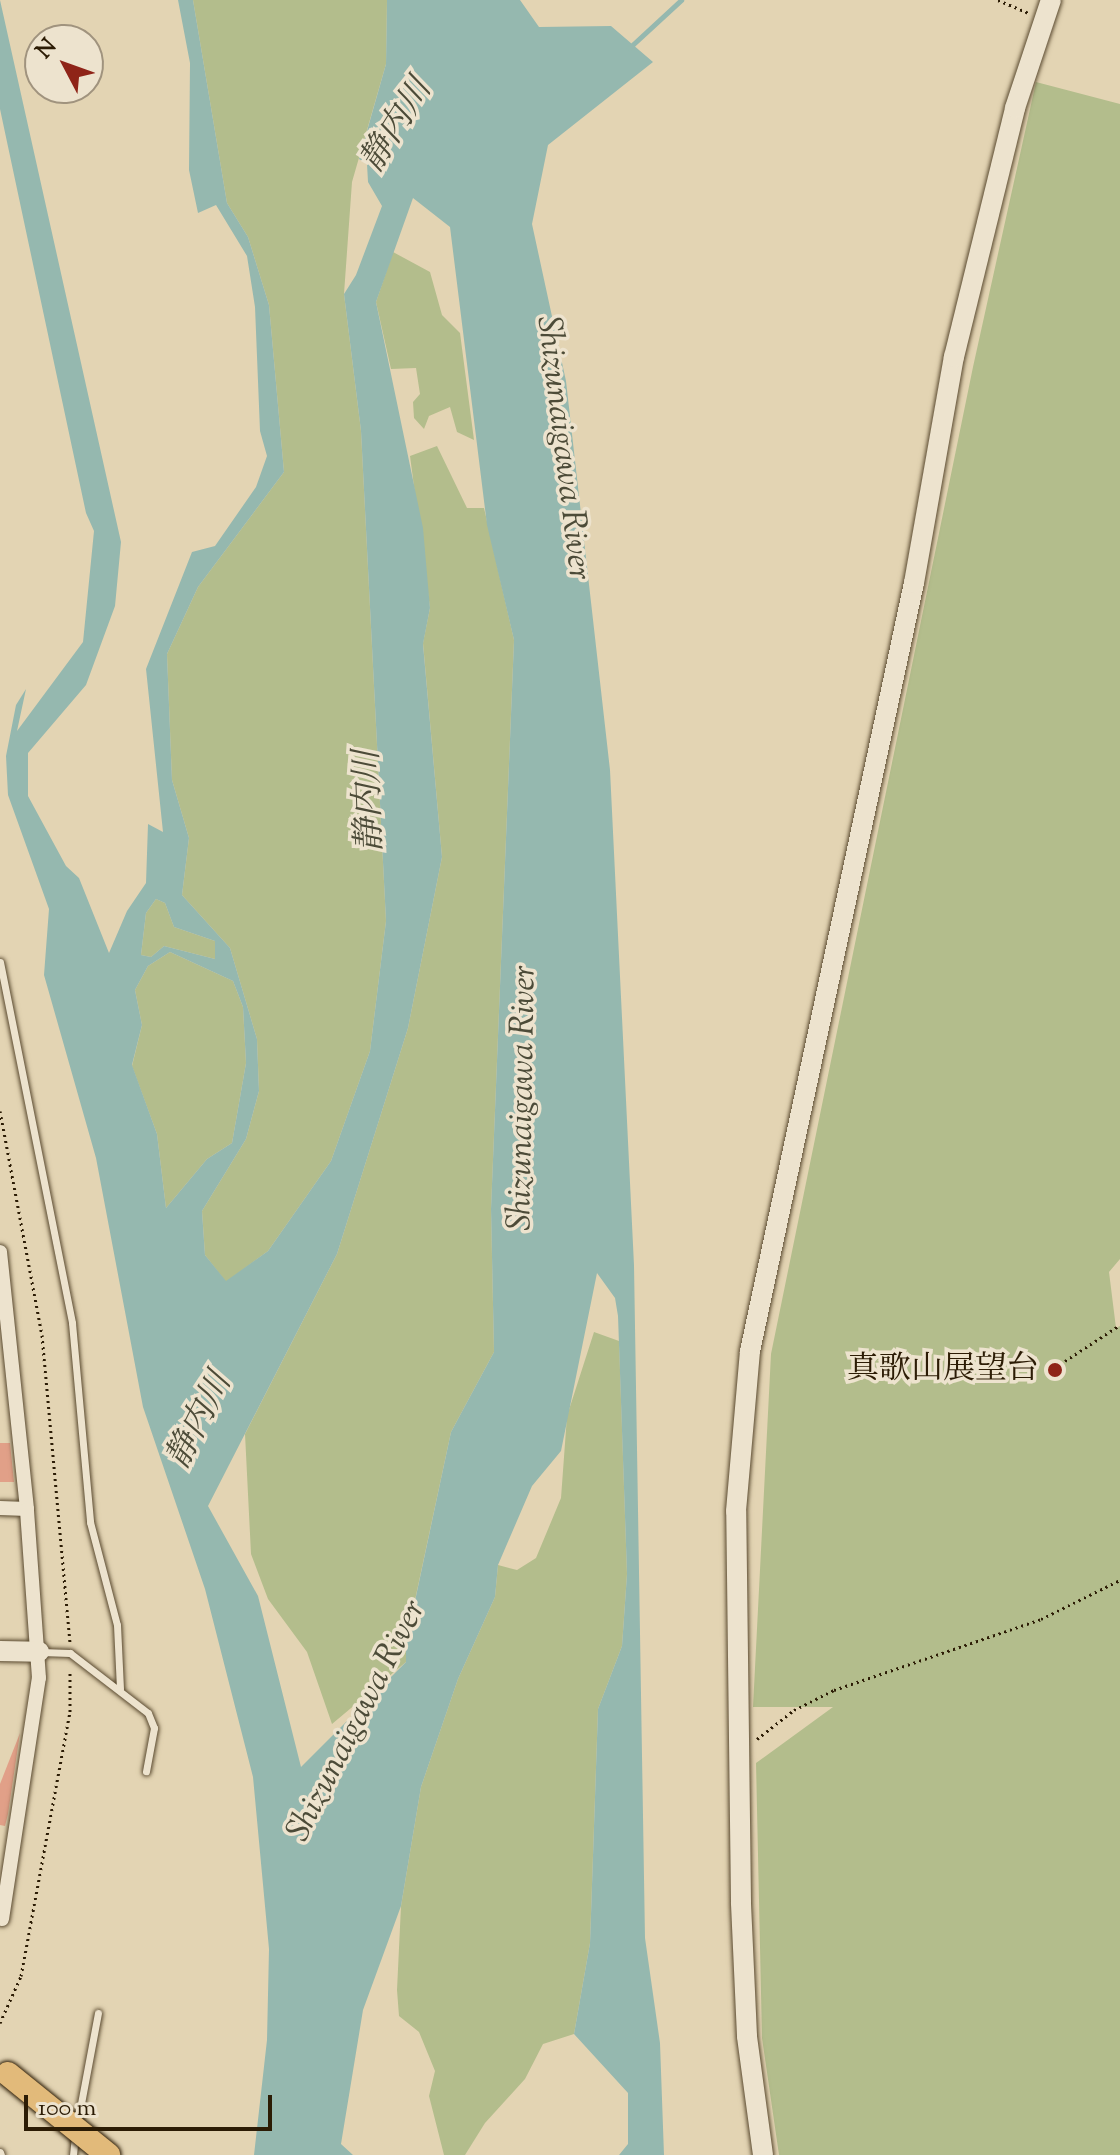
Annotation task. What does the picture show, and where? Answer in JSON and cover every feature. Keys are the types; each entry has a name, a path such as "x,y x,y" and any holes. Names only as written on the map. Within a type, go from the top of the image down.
{"highway":[{"path":"8,2074 108,2155"}],"street":[{"path":"763,2155 747,2036 739,1754 736,1511 750,1351 914,583 954,357 1015,108 1044,5"},
{"path":"0,1252 39,1652 39,1678 2,1919"},
{"path":"0,1508 27,1509"},
{"path":"0,1651 39,1652"}],"lane":[{"path":"0,962 72,1323 90,1522 117,1625 120,1689"},
{"path":"39,1652 70,1653 148,1713 154,1728 146,1771"},
{"path":"73,2155 98,2013"}],"path":[{"path":"998,0 1044,5"},
{"path":"0,1111 42,1335 70,1653 70,1712 21,1976 0,2023"},
{"path":"1065,1361 1120,1325"},
{"path":"739,1754 794,1710 834,1690 1041,1619 1120,1580"}],"green space":[{"path":"193,0 387,0 386,64 352,182 344,294 361,431 386,921 370,1051 331,1161 268,1251 226,1282 205,1255 202,1211 246,1139 259,1091 257,1039 230,948 182,895 189,838 172,780 167,654 198,587 284,472 269,305 248,237 227,203"},
{"path":"1036,82 1120,104 1120,1259 1109,1272 1116,1328 1120,1326 1120,2155 779,2155 762,2038 756,1763 833,1707 753,1707 771,1354 973,367"},
{"path":"393,252 430,272 442,315 460,333 474,440 457,432 450,407 429,416 424,429 414,418 413,402 420,394 416,368 391,369 376,302"},
{"path":"437,446 467,508 484,508 514,640 491,1209 494,1352 451,1432 406,1642 406,1662 332,1724 307,1652 268,1599 251,1554 245,1434 337,1254 408,1028 442,857 423,643 430,608 410,456"},
{"path":"156,899 165,903 174,927 215,941 215,959 164,946 151,957 141,955 146,913"},
{"path":"170,952 233,981 243,1007 246,1063 232,1143 207,1159 166,1208 157,1134 132,1066 142,1025 135,990 148,966"},
{"path":"594,1332 619,1341 627,1574 622,1646 598,1709 590,1943 574,2034 543,2044 525,2079 485,2123 465,2155 444,2155 429,2096 435,2071 419,2032 399,2016 397,1990 401,1906 421,1787 458,1679 495,1597 498,1565 517,1570 536,1558 561,1498 567,1416"}],"water":[{"path":"0,0 121,542 115,606 86,685 28,753 28,796 66,866 79,878 109,953 127,911 146,883 148,824 163,832 146,669 192,552 215,546 256,487 267,456 260,431 255,307 247,256 216,205 198,213 189,170 190,63 178,0 193,0 227,203 248,237 269,305 284,472 198,587 167,654 172,780 189,838 182,895 230,948 257,1039 259,1091 246,1139 202,1211 205,1255 226,1281 268,1251 331,1161 370,1051 386,921 361,431 344,294 356,275 382,206 368,182 367,164 359,159 386,64 387,0 520,0 539,27 611,26 653,62 548,145 532,224 566,381 610,770 634,1265 645,1938 660,2043 664,2155 619,2155 628,2144 628,2093 574,2034 590,1943 598,1709 622,1646 627,1574 618,1316 615,1298 597,1273 561,1451 532,1486 498,1565 495,1597 458,1679 421,1787 401,1906 363,2010 341,2144 353,2155 254,2155 267,2040 269,1949 253,1777 205,1589 143,1407 96,1158 44,975 49,909 8,795 6,756 16,705 26,689 17,731 83,642 94,531 86,513 0,109","holes":["413,198 450,227 487,525 514,640 491,1209 494,1352 451,1432 406,1643 406,1662 301,1767 258,1596 208,1506 337,1254 408,1028 442,857 423,644 430,608 423,528 376,302","156,899 165,903 174,927 215,941 215,959 164,946 151,957 141,955 146,913","170,952 233,981 243,1007 246,1063 232,1143 207,1159 166,1208 157,1134 132,1065 142,1025 135,990 148,966"]}],"building":[{"path":"0,1443 10,1443 14,1482 0,1482"},
{"path":"20,1733 5,1826 0,1825 0,1784"}],"waterway":[{"path":"629,48 681,0"}],"place":[{"name":"真歌山展望台","path":"1055,1370"}],"water label":[{"name":"静内川","path":"397,126"},
{"name":"Shizunaigawa River","path":"563,448"},
{"name":"静内川","path":"370,801"},
{"name":"Shizunaigawa River","path":"523,1098"},
{"name":"静内川","path":"200,1421"},
{"name":"Shizunaigawa River","path":"357,1721"}]}
